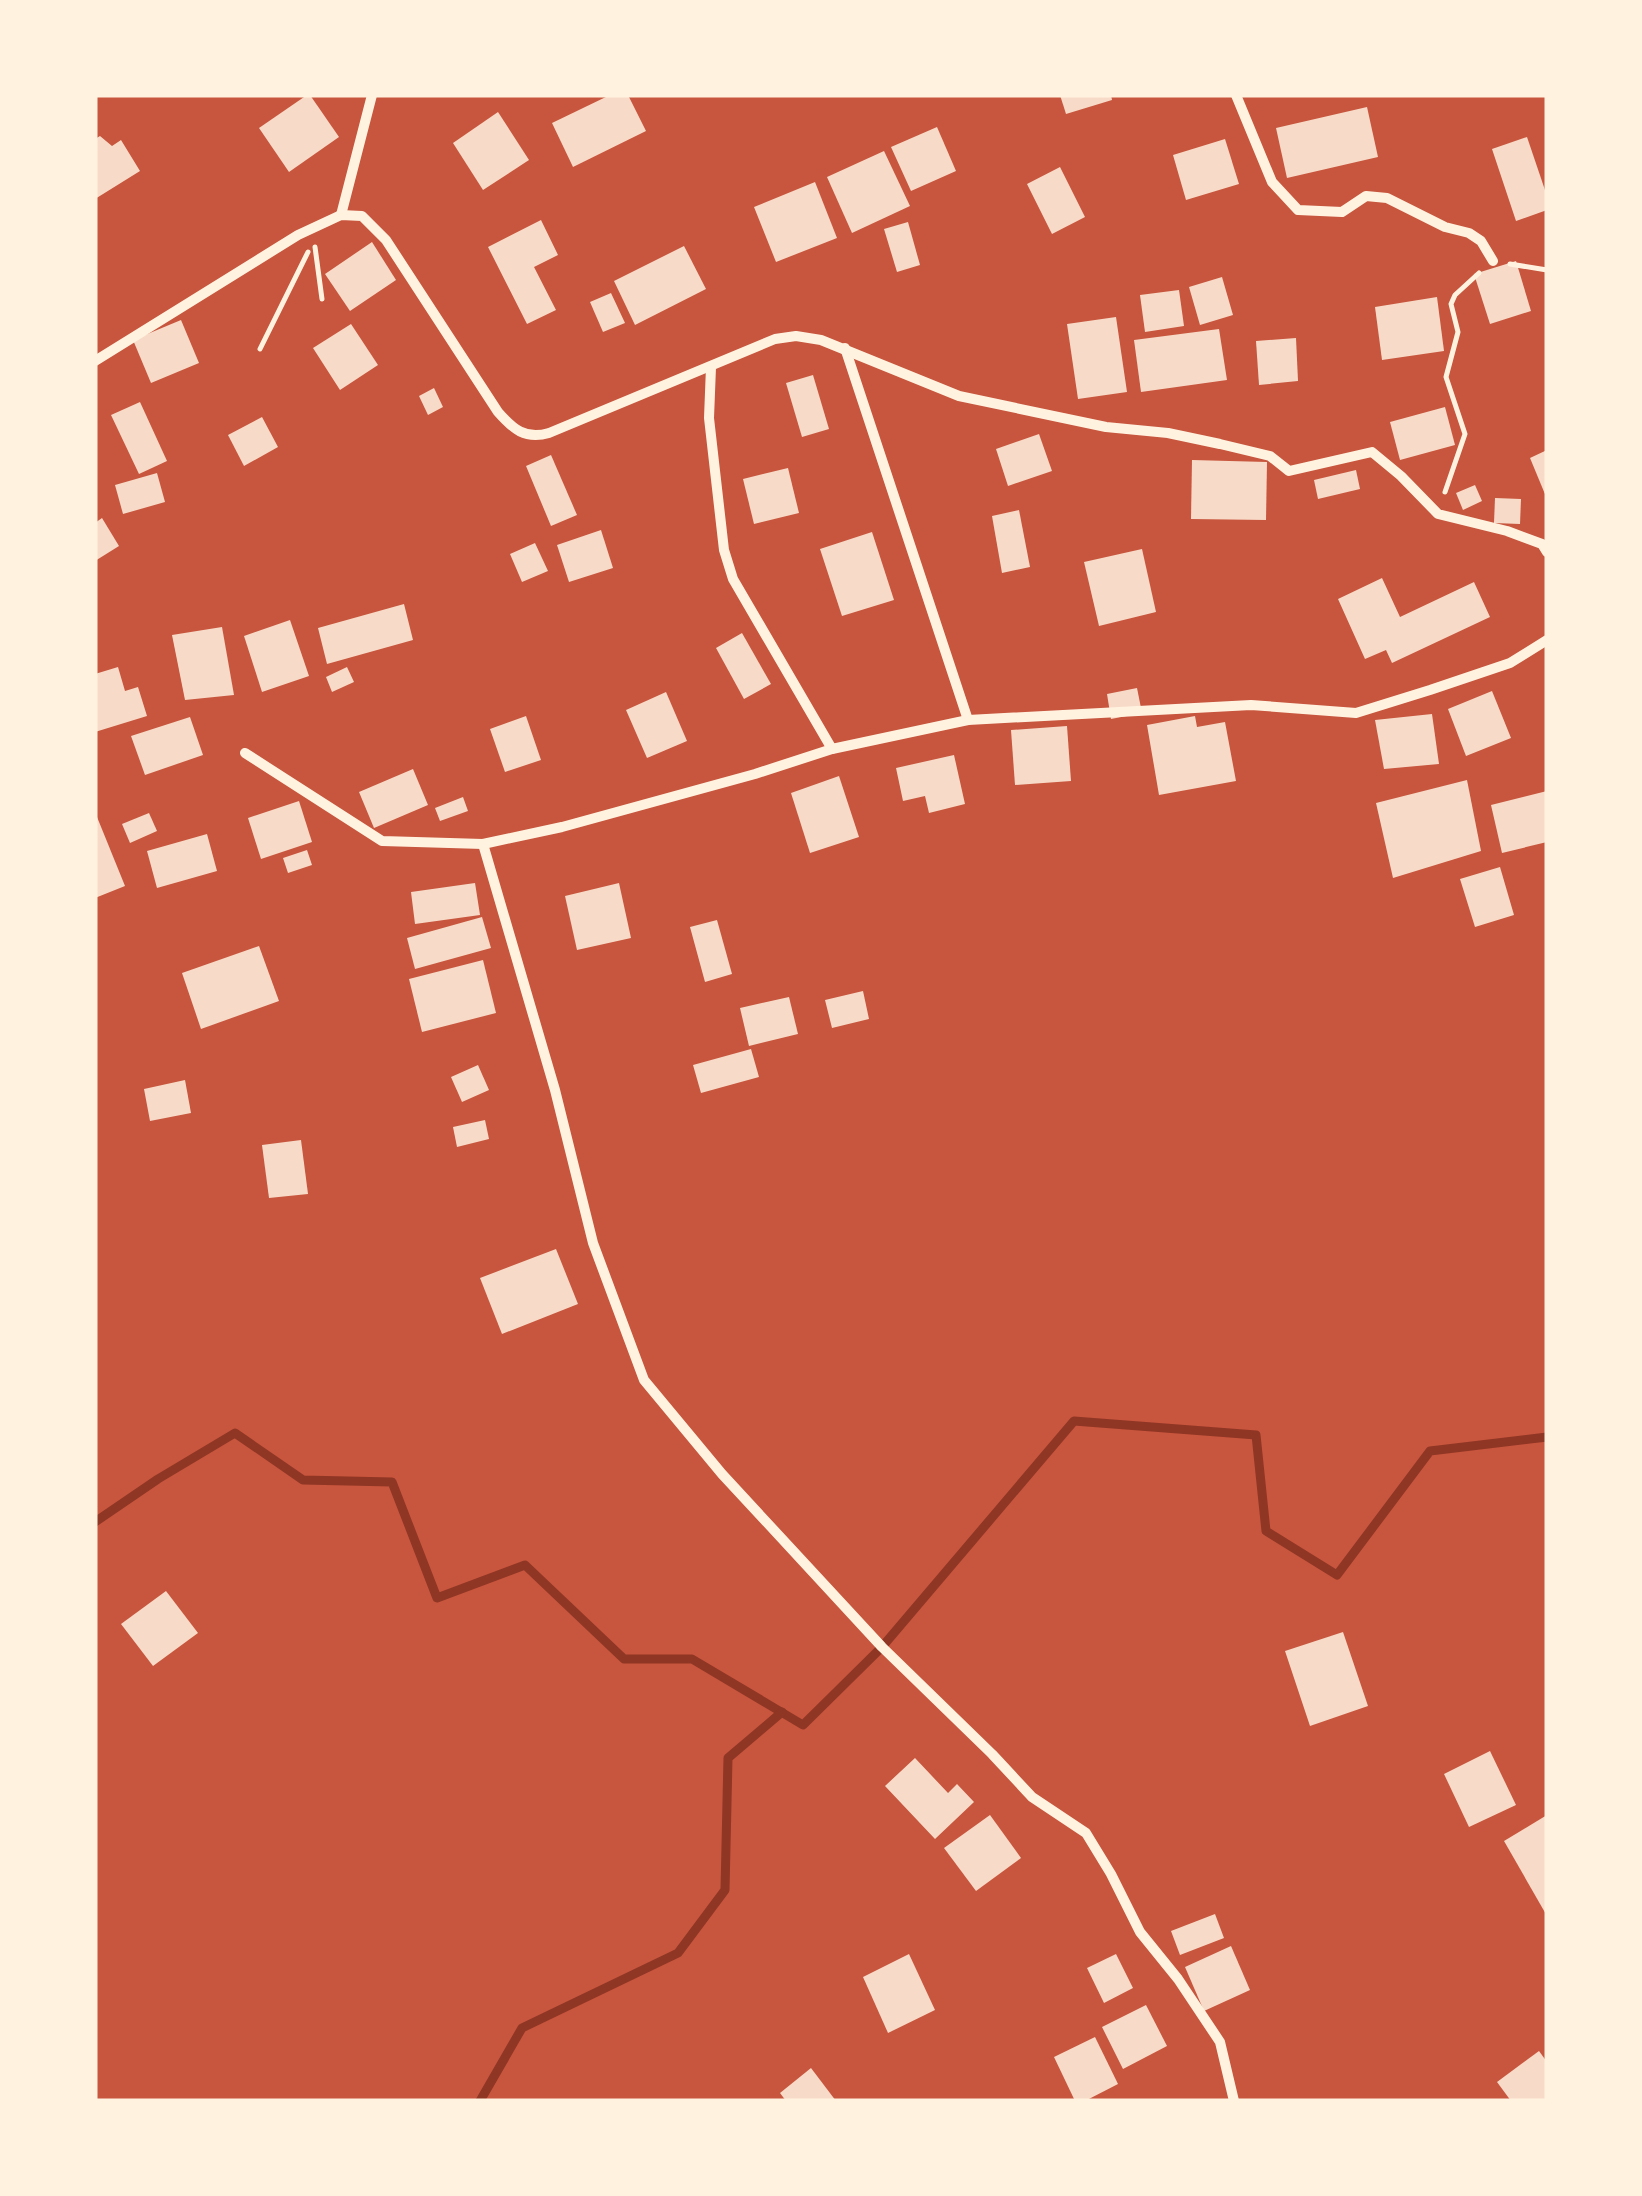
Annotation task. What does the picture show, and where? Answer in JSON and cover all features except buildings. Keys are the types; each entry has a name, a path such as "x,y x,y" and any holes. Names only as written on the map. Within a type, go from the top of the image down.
{"street":[{"path":"341,215 372,95"},
{"path":"1236,95 1272,182 1298,210 1342,212 1366,196 1388,198 1445,227 1469,233 1481,241 1492,260"},
{"path":"95,361 298,235 341,215 362,216 386,240 498,412 524,435 549,433 775,339 796,336 844,348 958,396 1220,444 1270,456 1289,471 1372,452 1402,476 1438,514 1507,531 1542,544 1547,552"},
{"path":"844,348 968,720"},
{"path":"712,367 709,418 724,550 733,580 832,749"},
{"path":"245,753 382,841 483,844 562,828 832,749 968,720 1251,705 1356,713 1510,662 1547,640"},
{"path":"483,844 555,1090 593,1243 644,1380 722,1474 882,1647 1032,1797 1086,1833 1140,1932 1178,1979 1220,2042 1234,2101"}],"path":[{"path":"260,349 314,240 322,299"},
{"path":"1438,514 1465,434 1446,377 1458,332 1451,304 1455,295 1492,260 1547,270"}],"waterway":[{"path":"95,1522 235,1433 303,1480 392,1482 437,1598 525,1565 624,1659 692,1659 803,1725 882,1647 1074,1421 1256,1435 1266,1531 1337,1575 1430,1451 1547,1437"},
{"path":"480,2101 522,2028 678,1953 725,1890 728,1758 782,1712"}]}
